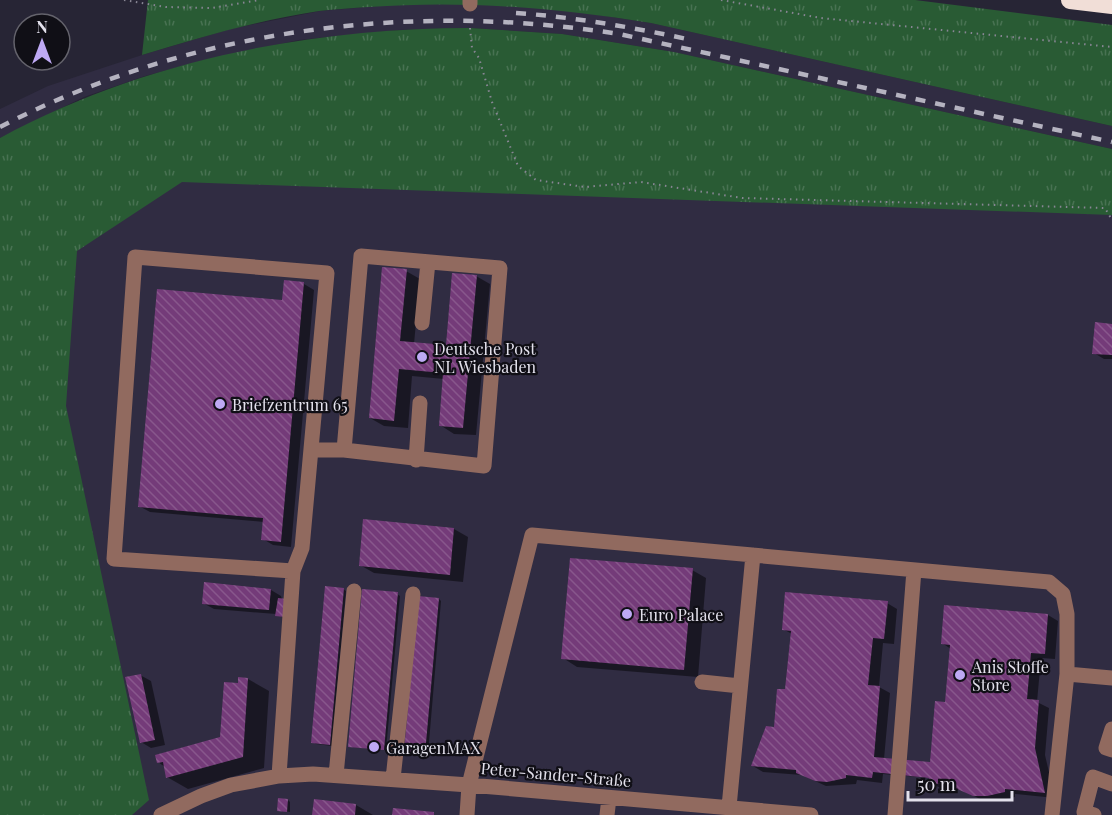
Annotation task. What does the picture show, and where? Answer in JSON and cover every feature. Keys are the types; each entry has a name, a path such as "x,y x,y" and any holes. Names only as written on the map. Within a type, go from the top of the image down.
{"highway":[{"path":"1070,0 1112,5"}],"street":[{"path":"312,450 344,450 483,466 500,268 361,256 344,450"},
{"path":"279,776 293,571 302,548 327,273 135,257 114,560 293,571"},
{"path":"423,322 428,262"},
{"path":"416,460 420,403"},
{"path":"466,815 469,785 532,535 1049,582 1063,594 1067,614 1067,674 1052,815"},
{"path":"729,807 753,555"},
{"path":"895,815 914,570"},
{"path":"336,775 354,591"},
{"path":"393,779 413,594"},
{"path":"1067,674 1112,678"},
{"path":"702,682 740,686"},
{"path":"1112,729 1106,748 1112,750"},
{"name":"Peter-Sander-Straße","path":"161,815 231,785 279,776 336,775 811,815"},
{"path":"1094,815 1084,812 1093,777 1112,784"},
{"path":"607,815 609,798"}],"path":[{"path":"124,0 166,7 212,8 260,0"},
{"path":"721,0 821,18 1112,47"},
{"path":"470,28 472,48 480,58 492,102 518,166 536,180 585,187 641,182 741,198 1105,208 1112,220"}],"shaded area":[{"path":"403,4 492,4 536,7 651,23 1112,126 1112,149 674,52 562,34 470,28 398,30 299,40 205,60 145,76 84,97 0,138 0,109 48,86 230,29 320,11"},
{"path":"157,136 1112,163 1112,815 0,815 0,239"}],"green space":[{"path":"148,0 915,0 1112,25 1112,126 651,23 581,13 510,7 440,4 319,11 274,19 142,55"},
{"path":"470,28 562,34 674,52 1112,149 1112,215 182,182 77,251 66,406 149,800 132,815 0,815 0,138 54,111 111,88 169,69 228,54 349,34"}],"building":[{"name":"Deutsche Post NL Wiesbaden","path":"382,267 407,269 400,341 446,345 452,273 477,275 463,428 439,426 443,373 399,369 394,421 369,418"},
{"name":"Briefzentrum 65","path":"284,280 304,282 281,542 261,540 263,518 138,507 157,289 282,300"},
{"path":"1095,322 1112,324 1112,355 1092,354"},
{"path":"363,519 454,528 450,575 359,566"},
{"name":"Euro Palace","path":"570,558 693,568 684,670 561,659"},
{"path":"204,582 271,589 269,610 202,604"},
{"path":"325,586 344,588 330,745 311,743"},
{"path":"362,589 398,592 384,750 348,747"},
{"path":"785,592 888,601 884,639 873,638 868,685 880,686 874,757 930,762 935,701 945,702 950,645 941,644 944,605 1048,614 1045,654 1031,653 1027,699 1039,700 1035,748 1045,793 1005,789 1005,792 987,796 973,796 955,788 955,785 928,783 929,778 873,772 872,778 846,775 846,778 827,782 815,781 796,773 796,770 751,766 766,726 774,727 777,689 785,689 791,631 782,630"},
{"path":"418,596 439,598 425,754 404,751"},
{"path":"278,598 287,599 285,617 275,616"},
{"path":"141,674 155,740 140,743 125,677"},
{"path":"238,677 248,678 243,757 166,778 163,762 157,763 155,755 220,737 224,682 238,683"},
{"path":"278,798 288,799 287,812 277,811"},
{"path":"314,799 356,804 355,815 312,815"},
{"path":"393,808 434,812 434,815 392,815"}],"railway":[{"path":"516,13 602,23 687,39"},
{"path":"0,127 73,94 147,66 224,46 302,31 381,23 460,21 540,25 619,34 1112,142"}],"place":[{"name":"Deutsche Post NL Wiesbaden","path":"422,357"},
{"name":"Briefzentrum 65","path":"220,404"},
{"name":"Euro Palace","path":"627,614"},
{"name":"Anis Stoffe Store","path":"960,675"},
{"name":"GaragenMAX","path":"374,747"}]}
